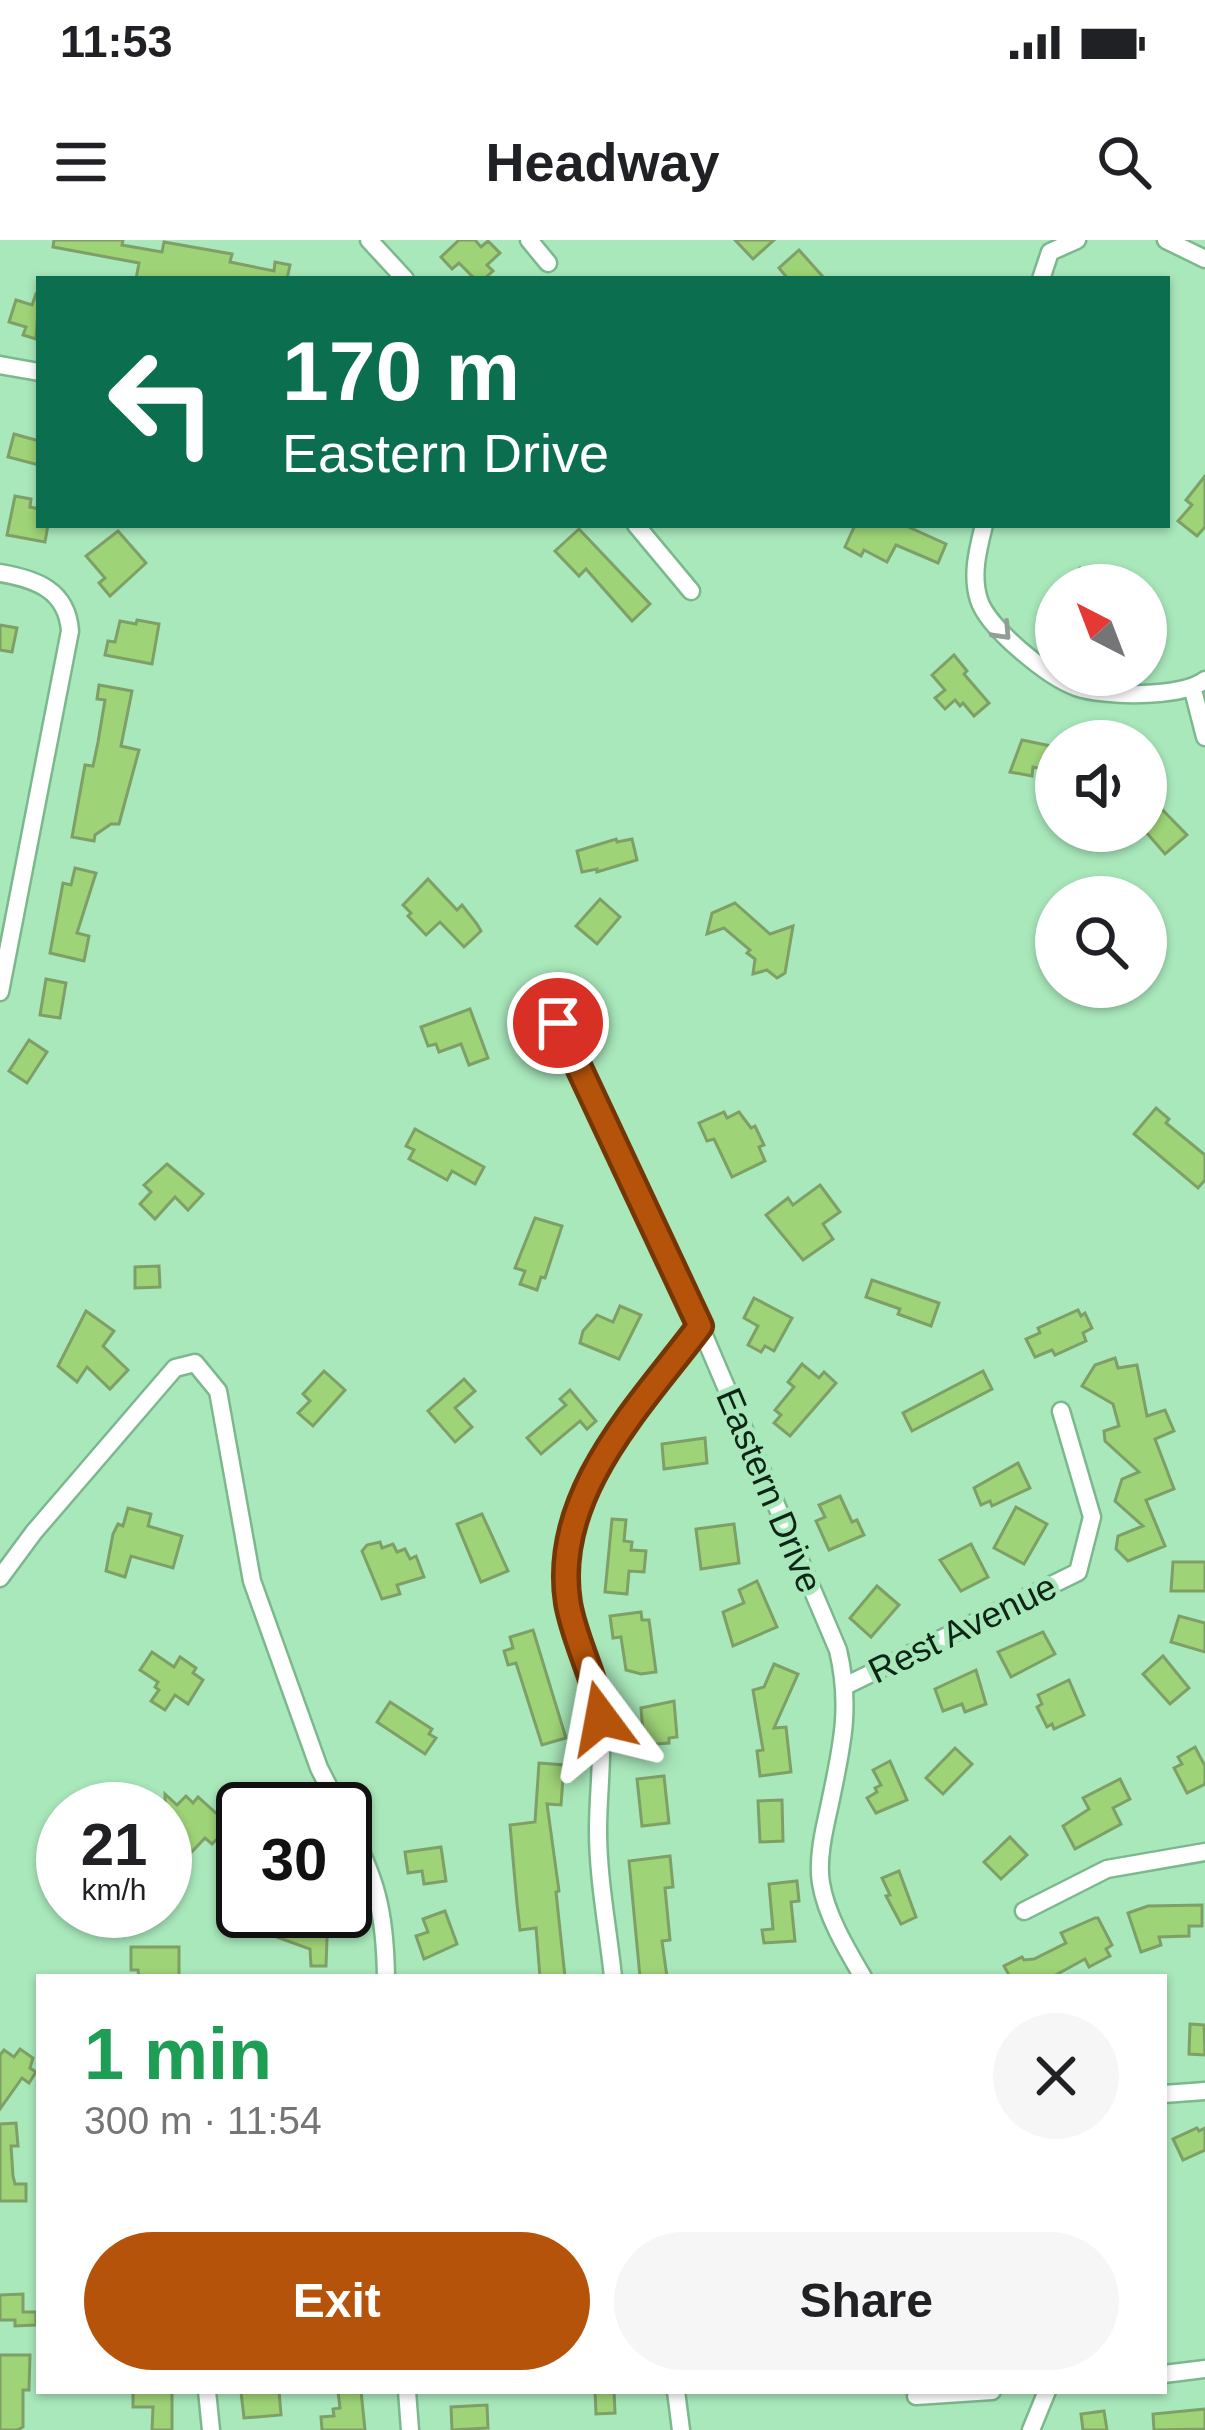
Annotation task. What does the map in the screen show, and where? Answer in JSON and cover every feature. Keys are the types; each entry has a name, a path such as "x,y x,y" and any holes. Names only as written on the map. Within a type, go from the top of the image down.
{"street":[{"path":"369,240 402,276"},
{"path":"529,240 548,263"},
{"path":"1041,276 1046,246 1078,240"},
{"path":"1166,240 1205,259"},
{"path":"0,365 36,371"},
{"path":"638,528 691,591"},
{"path":"983,528 974,568 979,602 1021,650 1076,687 1148,693 1199,685 1205,737"},
{"path":"0,572 33,579 59,597 69,615 70,631 6,933 0,992"},
{"name":"Eastern Drive","path":"558,1023 700,1326 838,1650 847,1685 820,1882 845,1947 861,1974"},
{"path":"613,1974 598,1836 601,1718 598,1689 568,1604 572,1534 585,1488 604,1456 700,1326"},
{"path":"0,1578 175,1368 195,1363 213,1381 252,1581 326,1782"},
{"name":"Rest Avenue","path":"847,1685 1078,1572 1092,1517 1061,1411"},
{"path":"1024,1912 1107,1869 1205,1852"},
{"path":"372,1873 381,1900 386,1974"},
{"path":"1167,2094 1205,2090"},
{"path":"1167,2374 1205,2368"},
{"path":"207,2394 211,2430"},
{"path":"406,2394 410,2430"},
{"path":"676,2394 681,2430"},
{"path":"916,2396 946,2394"},
{"path":"1031,2430 1046,2394"}],"building":[{"path":"54,240 123,240 122,245 162,252 164,242 232,254 230,262 274,271 275,262 290,265 288,276 137,276 139,263 53,247"},
{"path":"459,240 475,240 481,247 488,241 500,253 487,265 493,271 487,276 472,276 459,263 452,269 441,257"},
{"path":"735,240 774,240 753,259"},
{"path":"799,250 822,276 786,276 779,268"},
{"path":"36,294 36,339 23,335 26,327 9,322 16,300 32,305"},
{"path":"14,434 36,440 36,464 8,457"},
{"path":"1205,476 1205,527 1197,536 1178,521 1192,505 1186,500"},
{"path":"15,496 31,499 36,528 47,528 45,542 7,535"},
{"path":"854,528 911,528 946,544 938,563 896,545 887,562 845,547"},
{"path":"579,529 650,604 632,621 586,569 579,576 555,551"},
{"path":"118,531 146,563 110,596 99,583 105,578 86,556"},
{"path":"137,620 159,624 152,664 105,655 108,641 115,642 120,621 136,624"},
{"path":"0,625 17,628 12,652 0,650"},
{"path":"954,655 989,703 974,716 963,703 960,706 955,700 945,709 935,698 945,690 932,675"},
{"path":"99,685 132,691 121,746 139,750 119,824 111,824 94,841 72,837 85,765 93,766 98,742 105,700 97,699"},
{"path":"1022,740 1035,743 1032,776 1010,772"},
{"path":"1167,815 1187,835 1167,852"},
{"path":"632,839 637,860 582,872 577,851"},
{"path":"75,868 96,873 77,933 89,936 84,961 50,953 63,883 71,885"},
{"path":"428,879 457,910 462,905 481,931 464,947 440,922 426,935 408,916 411,913 403,905"},
{"path":"600,899 620,917 597,944 576,926"},
{"path":"735,903 770,934 793,926 785,973 777,978 767,970 753,974 755,959 747,953 750,950 724,928 707,934 712,913"},
{"path":"46,979 66,983 60,1018 40,1015"},
{"path":"470,1009 488,1058 469,1065 461,1044 439,1052 436,1044 428,1046 421,1027"},
{"path":"29,1040 47,1052 27,1083 9,1071"},
{"path":"1156,1108 1169,1119 1166,1123 1205,1155 1205,1180 1198,1188 1134,1134"},
{"path":"724,1112 727,1118 739,1112 751,1128 755,1126 764,1145 759,1147 765,1161 732,1177 714,1139 707,1141 699,1123"},
{"path":"415,1129 484,1167 475,1184 452,1171 447,1180 409,1159 414,1150 406,1146"},
{"path":"167,1164 203,1194 188,1210 175,1197 155,1219 140,1204 151,1192 144,1185"},
{"path":"820,1185 840,1212 823,1224 833,1239 803,1260 766,1215 788,1198 793,1205"},
{"path":"535,1218 562,1226 537,1290 520,1284 525,1271 515,1268"},
{"path":"159,1266 160,1287 135,1288 135,1267"},
{"path":"872,1280 939,1303 931,1326 866,1297"},
{"path":"754,1298 792,1318 774,1351 765,1346 761,1352 748,1345 758,1326 744,1318"},
{"path":"620,1306 641,1315 619,1359 580,1343 583,1331 597,1315 613,1322"},
{"path":"1078,1310 1081,1316 1085,1313 1092,1328 1083,1333 1086,1341 1055,1355 1052,1350 1035,1357 1026,1339 1040,1333 1038,1328"},
{"path":"86,1311 114,1331 103,1346 128,1370 110,1389 87,1367 77,1382 58,1366"},
{"path":"1115,1358 1118,1368 1137,1365 1147,1416 1165,1410 1174,1431 1155,1439 1174,1489 1146,1500 1165,1546 1128,1561 1116,1549 1118,1536 1143,1526 1115,1501 1122,1479 1139,1472 1105,1441 1104,1431 1119,1426 1113,1404 1082,1386 1095,1365"},
{"path":"802,1364 819,1378 824,1372 836,1383 790,1436 774,1423 781,1415 775,1410 794,1387 788,1382"},
{"path":"324,1371 345,1390 313,1426 298,1413 310,1401 303,1394"},
{"path":"983,1371 992,1389 912,1431 903,1413"},
{"path":"464,1379 475,1391 455,1408 472,1427 455,1442 428,1411"},
{"path":"570,1390 596,1421 587,1429 580,1421 541,1454 527,1438 566,1405 560,1399"},
{"path":"705,1438 707,1463 664,1469 662,1444"},
{"path":"1018,1463 1030,1488 992,1506 990,1501 981,1505 974,1488"},
{"path":"840,1496 864,1535 829,1550 816,1521 825,1517 819,1505"},
{"path":"1016,1507 1047,1524 1024,1564 994,1548"},
{"path":"128,1508 151,1514 148,1526 182,1536 173,1568 131,1556 125,1577 106,1571 113,1534 118,1524 123,1526"},
{"path":"482,1514 508,1571 481,1582 457,1524"},
{"path":"612,1519 626,1520 624,1541 632,1542 631,1550 646,1551 644,1572 629,1571 627,1594 605,1592"},
{"path":"734,1524 739,1563 701,1569 696,1529"},
{"path":"380,1542 382,1548 393,1544 397,1552 405,1549 410,1559 416,1556 424,1577 397,1585 400,1594 382,1599 362,1551"},
{"path":"971,1544 988,1577 961,1591 940,1560"},
{"path":"1173,1562 1205,1562 1205,1591 1171,1591"},
{"path":"757,1581 777,1627 733,1646 723,1612 744,1603 739,1590"},
{"path":"877,1586 899,1605 871,1637 850,1618"},
{"path":"641,1612 642,1620 649,1620 656,1672 641,1674 626,1670 621,1637 613,1638 610,1616"},
{"path":"1179,1616 1205,1623 1205,1652 1171,1642"},
{"path":"533,1630 566,1738 542,1745 516,1663 508,1665 504,1651 513,1648 510,1637"},
{"path":"1043,1632 1055,1654 1011,1677 998,1652"},
{"path":"152,1652 174,1667 180,1657 196,1668 193,1673 203,1680 188,1704 175,1695 165,1710 151,1701 159,1690 158,1682 140,1670"},
{"path":"1163,1656 1189,1688 1170,1704 1143,1674"},
{"path":"774,1664 798,1674 774,1728 786,1727 791,1772 760,1776 757,1751 763,1750 753,1690 764,1687"},
{"path":"976,1670 986,1704 965,1712 962,1704 943,1711 935,1689"},
{"path":"1069,1680 1084,1715 1054,1729 1052,1724 1047,1727 1037,1707 1042,1704 1038,1695"},
{"path":"674,1701 677,1737 669,1738 669,1743 644,1745 641,1708"},
{"path":"390,1702 432,1729 429,1734 436,1738 425,1754 377,1722"},
{"path":"1195,1747 1205,1766 1205,1784 1187,1793 1174,1768 1182,1764 1178,1757"},
{"path":"955,1748 972,1764 943,1794 926,1778"},
{"path":"890,1761 907,1800 876,1813 867,1798 881,1785 873,1770"},
{"path":"539,1763 564,1765 561,1805 547,1804 565,1974 540,1974 536,1928 520,1930 510,1825 535,1822"},
{"path":"664,1776 669,1823 642,1826 637,1779"},
{"path":"1120,1779 1130,1799 1113,1808 1121,1824 1075,1849 1063,1826 1089,1809 1083,1798"},
{"path":"198,1797 216,1813 216,1840 212,1844 205,1838 192,1852 192,1802"},
{"path":"782,1800 783,1841 760,1842 758,1801"},
{"path":"1010,1837 1027,1855 1001,1879 984,1862"},
{"path":"441,1847 446,1881 424,1884 422,1871 408,1873 405,1852"},
{"path":"670,1856 673,1887 665,1888 670,1940 662,1941 667,1974 640,1974 629,1861"},
{"path":"899,1871 916,1917 901,1924 882,1878"},
{"path":"797,1881 799,1901 791,1902 795,1941 764,1943 762,1930 773,1929 769,1884"},
{"path":"1202,1905 1202,1926 1189,1926 1189,1936 1159,1937 1161,1945 1141,1952 1128,1913 1148,1906"},
{"path":"445,1911 457,1944 424,1959 416,1936 428,1932 423,1919"},
{"path":"1098,1918 1112,1945 1106,1949 1110,1956 1089,1967 1085,1959 1058,1974 1008,1974 1004,1966 1022,1957 1034,1959 1066,1943 1061,1933"},
{"path":"280,1938 327,1938 326,1966 311,1966 310,1949"},
{"path":"131,1947 179,1947 179,1974 131,1970"},
{"path":"1190,2024 1204,2025 1205,2055 1189,2054"},
{"path":"20,2049 33,2058 30,2068 36,2072 29,2083 22,2078 0,2109 0,2055 4,2050 14,2057"},
{"path":"16,2123 18,2146 11,2146 13,2176 15,2184 26,2184 26,2201 0,2201 0,2124"},
{"path":"1205,2128 1205,2150 1183,2160 1173,2139"},
{"path":"23,2294 23,2312 36,2312 36,2325 15,2326 15,2320 0,2320 0,2295"},
{"path":"0,2355 30,2355 23,2427 17,2430 0,2430"},
{"path":"133,2394 172,2394 172,2430 152,2430 153,2407 133,2407"},
{"path":"241,2394 279,2394 281,2415 244,2418"},
{"path":"338,2394 361,2394 365,2430 322,2430 321,2417 334,2416 333,2409 340,2408"},
{"path":"595,2394 614,2394 615,2413 596,2414"},
{"path":"487,2405 488,2428 452,2430 451,2407"},
{"path":"1205,2409 1205,2429 1154,2430 1153,2414"},
{"path":"1104,2411 1107,2430 1083,2430 1081,2414"}],"route":[{"path":"558,1023 700,1326 604,1456 585,1488 572,1534 568,1604 598,1689 601,1718"}]}
